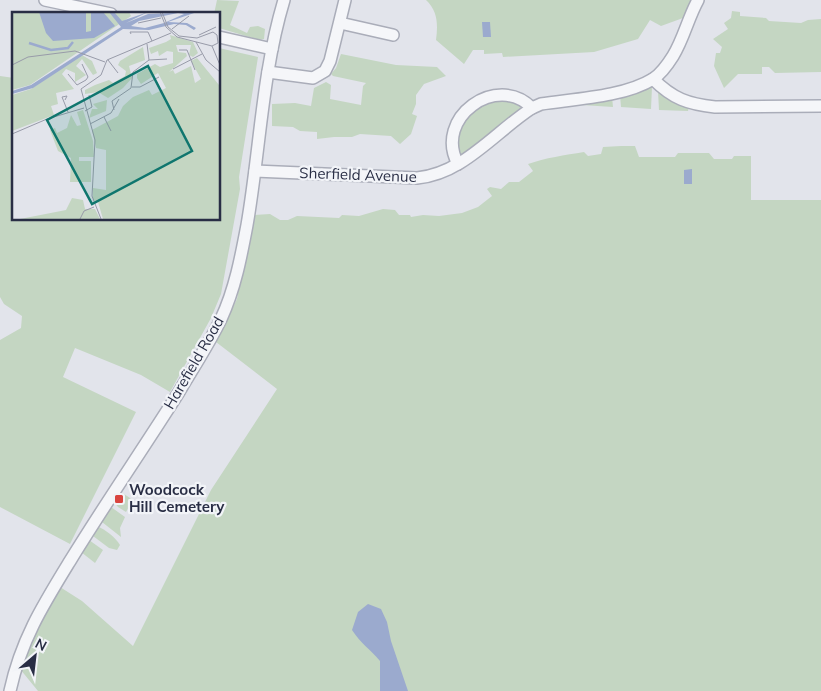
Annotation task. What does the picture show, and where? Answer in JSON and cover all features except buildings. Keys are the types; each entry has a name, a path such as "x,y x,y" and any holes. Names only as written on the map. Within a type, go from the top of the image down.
{"street":[{"path":"45,0 102,12"},
{"name":"Harefield Road","path":"10,691 15,665 39,612 95,520 141,452 200,356 220,320 233,291 255,171 272,49 284,0"},
{"path":"268,72 304,78 314,78 320,75 330,61 346,0"},
{"name":"Sherfield Avenue","path":"255,171 417,178 438,174 458,164 532,108 541,104 600,96 653,79 672,57 681,41 698,0"},
{"path":"340,23 393,35"},
{"path":"220,37 272,49"},
{"path":"653,79 664,90 674,96 685,102 699,105 716,107 821,106"},
{"path":"458,164 453,155 452,143 456,126 462,114 468,108 479,100 507,96 521,98 532,108"}],"green space":[{"path":"217,0 239,1 230,25 247,33 250,27 258,26 265,29 264,39 259,40 220,28 220,12 214,12"},
{"path":"426,0 692,0 683,18 661,26 650,20 638,39 594,52 503,57 502,53 484,54 484,50 473,50 464,64 436,40 435,14"},
{"path":"732,11 740,12 740,16 766,18 769,21 801,23 808,20 821,19 821,72 775,73 769,67 762,67 762,74 738,74 724,88 714,66 716,53 720,53 722,47 713,39 728,29 724,23 731,18"},
{"path":"220,48 258,57 239,177 240,189 221,294 211,318 170,392 141,375 75,348 63,377 136,412 70,544 0,507 0,340 21,328 22,316 4,304 0,297 0,76 12,78 12,220 220,220"},
{"path":"341,54 396,65 437,67 446,76 424,84 416,95 416,104 412,114 417,116 411,134 400,144 391,136 360,134 352,137 317,139 317,132 300,131 293,127 272,126 272,104 295,103 311,106 314,88 326,82 331,85 330,99 361,105 363,86 366,83 331,74 336,68"},
{"path":"652,87 651,109 621,107 620,95"},
{"path":"658,91 689,107 688,111 659,110"},
{"path":"612,97 613,107 582,105 583,102"},
{"path":"492,101 513,101 521,106 519,113 463,156 459,154 456,143 460,127 471,110"},
{"path":"635,146 639,157 675,157 678,153 709,153 714,159 751,156 751,200 821,200 821,691 38,691 20,669 38,626 60,587 82,601 133,646 211,490 277,389 216,342 237,299 253,215 270,214 280,220 288,220 297,216 339,218 342,215 359,216 383,209 395,210 399,215 410,215 411,217 462,213 478,207 492,196 487,189 490,187 501,189 509,182 519,182 533,171 528,164 548,158 584,152 588,156 601,154 603,147"},
{"path":"121,492 133,500 126,512 114,502"},
{"path":"111,507 125,517 120,528 121,537 102,522 102,518"},
{"path":"97,526 110,534 118,542 120,545 117,550 109,548 93,536 92,534"},
{"path":"89,540 103,550 95,563 81,552"}],"water":[{"path":"482,22 490,22 491,37 483,37"},
{"path":"692,169 692,184 684,184 684,170"},
{"path":"368,604 381,609 387,622 391,641 408,691 380,691 380,661 352,630 358,612"}],"place":[{"name":"Woodcock Hill Cemetery","path":"119,499"}]}
